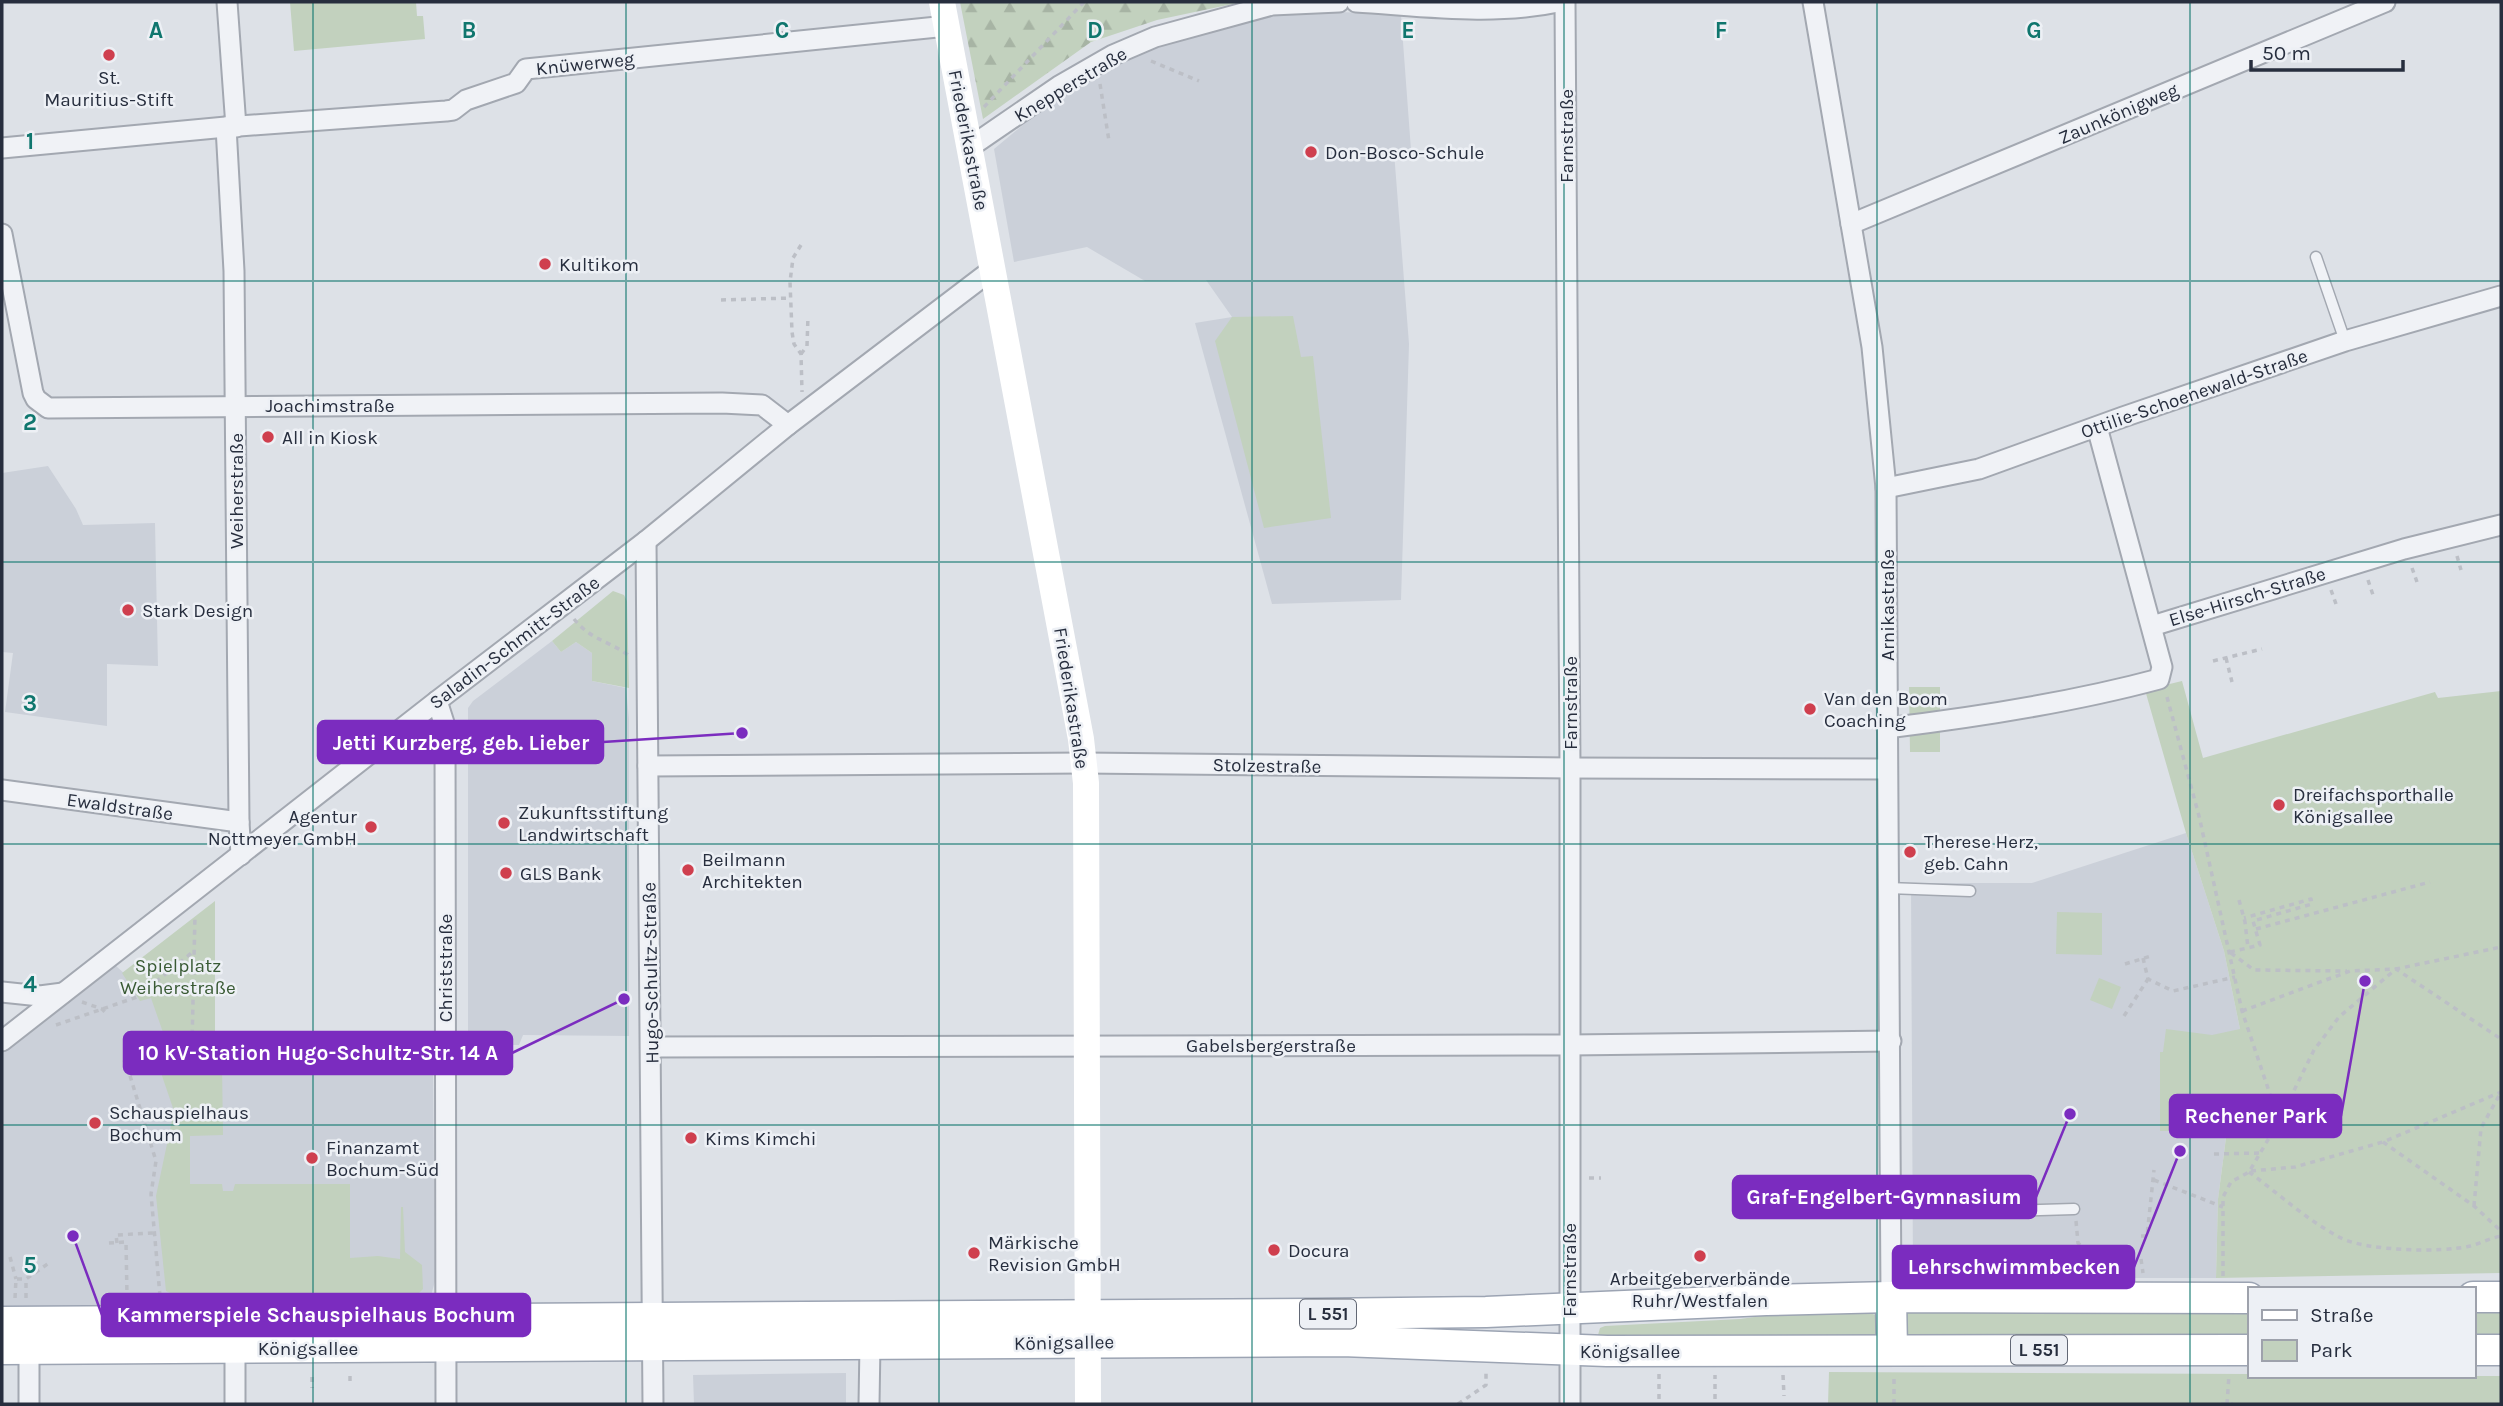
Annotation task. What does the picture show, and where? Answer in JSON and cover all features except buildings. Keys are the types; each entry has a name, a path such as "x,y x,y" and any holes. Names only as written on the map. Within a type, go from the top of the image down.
{"main road":[{"name":"Königsallee","path":"653,1333 870,1344 1088,1329 1570,1308 2144,1290 2231,1292"},
{"path":"1891,1297 1893,1365"},
{"path":"2475,1297 2501,1297"},
{"name":"Königsallee","path":"17,1323 250,1322 445,1334"},
{"name":"Königsallee","path":"235,1348 250,1322"},
{"name":"Königsallee","path":"17,1323 235,1348 445,1334 1088,1329 1893,1365 2248,1350"},
{"path":"2475,1350 2501,1350"}],"street":[{"path":"227,2 231,127"},
{"name":"Knepperstraße","path":"970,147 1059,86 1123,50 1178,30 1272,5 1339,2"},
{"path":"1356,2 1501,9 1558,2"},
{"name":"Farnstraße","path":"1564,2 1570,768 1570,1404"},
{"name":"Arnikastraße","path":"1813,2 1872,347 1886,488 1891,1297"},
{"name":"Zaunkönigweg","path":"1851,224 2375,4"},
{"name":"Knüwerweg","path":"2,148 453,110 466,100 516,83 526,69 944,14"},
{"name":"Friederikastraße","path":"944,14 1084,763 1088,1404"},
{"name":"Weiherstraße","path":"231,127 241,855"},
{"name":"Joachimstraße","path":"2,234 33,393 48,408 722,403 762,405 796,420"},
{"name":"Saladin-Schmitt-Straße","path":"2,1041 993,269"},
{"name":"Ottilie-Schoenewald-Straße","path":"1886,488 1979,469 2344,341 2501,296"},
{"path":"2097,427 2152,626"},
{"name":"Else-Hirsch-Straße","path":"2159,679 2162,667 2152,626 2393,552 2501,525"},
{"name":"Hugo-Schultz-Straße","path":"646,541 653,1404"},
{"path":"1887,728 2060,702 2159,679"},
{"name":"Christstraße","path":"436,701 445,726 446,1404"},
{"name":"Stolzestraße","path":"648,766 1084,763 1886,769"},
{"name":"Ewaldstraße","path":"2,790 239,822"},
{"path":"2,992 40,996 63,993"},
{"name":"Gabelsbergerstraße","path":"651,1047 1569,1045 1891,1041"},
{"path":"17,1323 29,1404"},
{"path":"870,1344 870,1404"},
{"path":"235,1348 235,1404"}],"lane":[{"path":"2316,257 2344,341"},
{"path":"1888,888 1970,891"},
{"path":"1891,1209 1954,1208 1978,1212 2074,1209"}],"path":[{"path":"981,110 1084,2"},
{"path":"1123,50 1199,81"},
{"path":"1093,66 1104,102 1110,141"},
{"path":"801,245 790,269 794,344 801,354"},
{"path":"721,300 791,298"},
{"path":"796,420 801,354 807,346 808,316"},
{"path":"562,604 589,636 606,641 629,656 647,656"},
{"path":"2213,661 2262,649"},
{"path":"2226,658 2232,682"},
{"path":"2159,679 2165,689 2199,816 2242,1011 2279,1121"},
{"path":"2256,929 2430,882"},
{"path":"128,1069 192,1044 196,891"},
{"path":"2230,952 2260,945 2253,921 2312,904 2311,899 2244,918"},
{"path":"2239,900 2248,948"},
{"path":"2230,952 2253,970 2350,971 2396,969 2501,947"},
{"path":"52,1027 137,997 194,951"},
{"path":"2125,964 2151,956"},
{"path":"2124,1016 2148,979 2143,958"},
{"path":"2396,969 2501,1039"},
{"path":"2249,1172 2279,1121 2314,1050 2339,1017 2396,969"},
{"path":"2242,1011 2350,971"},
{"path":"2148,979 2173,991 2235,977"},
{"path":"63,993 102,1009 108,1015"},
{"path":"124,1060 156,1161 150,1194 160,1298"},
{"path":"2231,1292 2223,1197 2231,1182 2249,1172 2295,1167 2383,1142 2501,1092"},
{"path":"2474,1206 2481,1128 2501,1092"},
{"path":"2249,1172 2313,1222 2344,1240 2388,1249 2432,1249 2470,1246 2501,1233 2474,1206 2383,1142"},
{"path":"2214,1154 2260,1153"},
{"path":"2141,1236 2147,1236 2154,1170"},
{"path":"1595,1178 1601,1178"},
{"path":"2154,1180 2223,1207"},
{"path":"2074,1209 2078,1243 2096,1259 2096,1282"},
{"path":"117,1243 116,1235 154,1233"},
{"path":"108,1243 126,1242 127,1298"},
{"path":"10,1258 16,1279 17,1323"},
{"path":"2141,1259 2144,1290"},
{"path":"30,1261 30,1269 34,1274"},
{"path":"16,1279 26,1279 49,1263"},
{"path":"17,1323 26,1279"},
{"path":"1458,1404 1486,1385 1486,1363"},
{"path":"1893,1365 1894,1404"},
{"path":"1658,1372 1659,1399"},
{"path":"1783,1372 1784,1396"},
{"path":"2227,1404 2229,1372"},
{"path":"1715,1399 1716,1373"},
{"path":"350,1376 350,1385"},
{"path":"312,1377 312,1388"},
{"path":"2221,1404 2233,1404"}],"shaded area":[{"path":"1341,12 1401,15 1411,150 1394,152 1409,344 1401,600 1272,604 1195,323 1232,317 1206,280 1145,281 1087,247 1014,262 994,149 1036,114 1122,60 1168,41 1278,15"},
{"path":"48,466 76,509 83,525 155,523 158,666 107,664 107,726 5,712 13,653 2,652 2,473"},
{"path":"552,641 561,652 576,642 592,653 592,681 626,688 629,719 629,1036 523,1035 519,1045 468,1045 468,708 473,701"},
{"path":"2186,833 2224,951 2240,1029 2218,1199 2216,1278 1913,1278 1911,883 2032,883"},
{"path":"115,965 151,998 215,1047 215,1064 222,1064 223,1069 433,1065 435,1281 429,1303 418,1311 2,1312 2,1027 26,1009 69,1003"},
{"path":"846,1373 846,1404 694,1404 693,1375"}],"green space":[{"path":"290,2 416,2 417,16 423,16 425,39 294,51"},
{"path":"960,2 1242,2 1157,20 1091,42 983,119"},
{"path":"1293,316 1301,357 1313,356 1331,518 1264,528 1215,341 1232,317"},
{"path":"613,591 624,595 627,601 629,688 592,681 592,653 576,642 561,652 552,641"},
{"path":"2182,681 2203,758 2435,692 2438,698 2501,691 2501,1273 2216,1278 2218,1199 2227,1130 2160,1131 2160,1052 2163,1052 2166,1029 2212,1035 2240,1029 2224,951 2186,833 2145,690"},
{"path":"1909,687 1940,687 1940,752 1910,752"},
{"name":"Spielplatz Weiherstraße","path":"215,901 215,1063 222,1064 223,1135 190,1136 190,1184 222,1184 223,1191 233,1191 235,1184 350,1184 350,1258 378,1256 400,1259 403,1207 405,1252 422,1265 423,1289 419,1293 166,1291 156,1196 174,1111 159,1067 173,1061 151,998 140,1001 122,973"},
{"path":"2057,912 2102,913 2102,955 2056,954"},
{"path":"2099,978 2121,987 2112,1009 2090,1000"},
{"path":"2248,1309 2248,1339 1908,1337 1902,1331 1903,1317 1908,1311"},
{"path":"2475,1309 2501,1309 2501,1338 2475,1339"},
{"path":"1799,1311 1869,1313 1876,1315 1881,1327 1876,1338 1598,1335 1600,1328 1605,1326 1740,1319"},
{"path":"1829,1372 2248,1374 2248,1378 2501,1376 2501,1404 1828,1404"}],"place":[{"name":"St. Mauritius-Stift","path":"109,55"},
{"name":"Don-Bosco-Schule","path":"1311,152"},
{"name":"Kultikom","path":"545,264"},
{"name":"All in Kiosk","path":"268,437"},
{"name":"Stark Design","path":"128,610"},
{"name":"Van den Boom Coaching","path":"1810,709"},
{"name":"Jetti Kurzberg, geb. Lieber","path":"742,733"},
{"name":"Dreifachsporthalle Königsallee","path":"2279,805"},
{"name":"Zukunftsstiftung Landwirtschaft","path":"504,823"},
{"name":"Agentur Nottmeyer GmbH","path":"371,827"},
{"name":"Therese Herz, geb. Cahn","path":"1910,852"},
{"name":"Beilmann Architekten","path":"688,870"},
{"name":"GLS Bank","path":"506,873"},
{"name":"Rechener Park","path":"2365,981"},
{"name":"10 kV-Station Hugo-Schultz-Str. 14 A","path":"624,999"},
{"name":"Graf-Engelbert-Gymnasium","path":"2070,1114"},
{"name":"Schauspielhaus Bochum","path":"95,1123"},
{"name":"Kims Kimchi","path":"691,1138"},
{"name":"Lehrschwimmbecken","path":"2180,1151"},
{"name":"Finanzamt Bochum-Süd","path":"312,1158"},
{"name":"Kammerspiele Schauspielhaus Bochum","path":"73,1236"},
{"name":"Docura","path":"1274,1250"},
{"name":"Märkische Revision GmbH","path":"974,1253"},
{"name":"Arbeitgeberverbände Ruhr/Westfalen","path":"1700,1256"}]}
